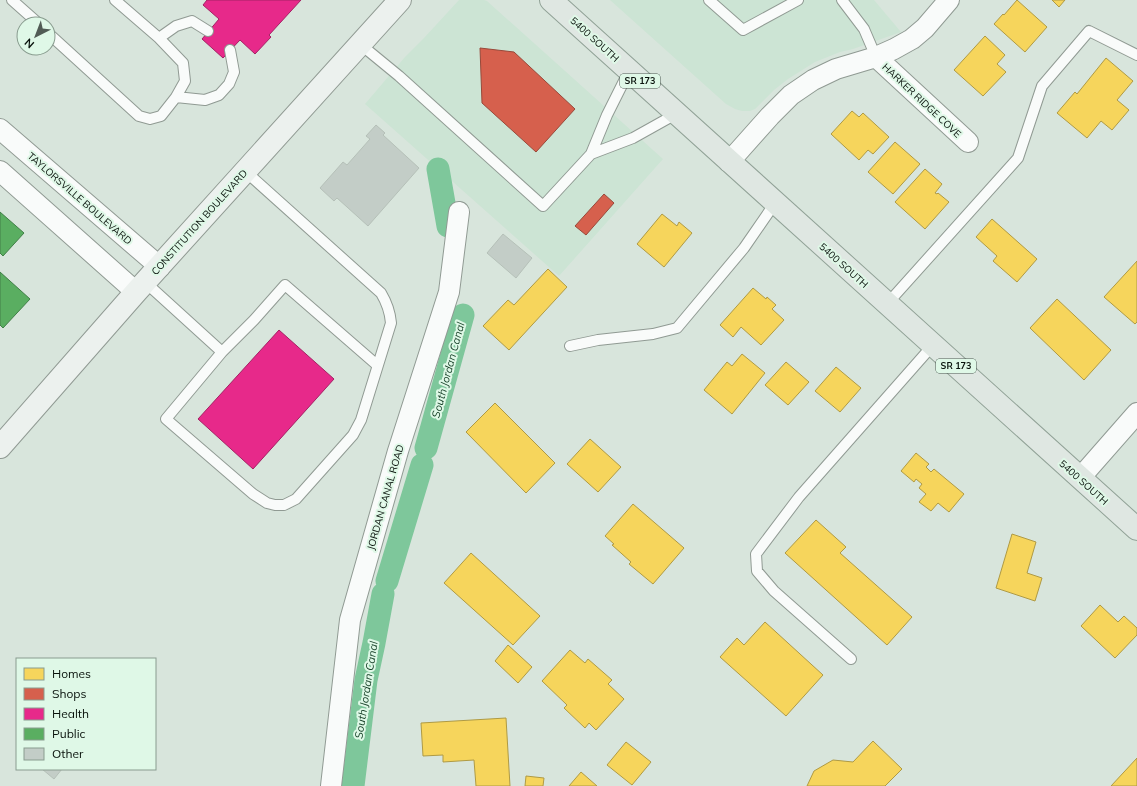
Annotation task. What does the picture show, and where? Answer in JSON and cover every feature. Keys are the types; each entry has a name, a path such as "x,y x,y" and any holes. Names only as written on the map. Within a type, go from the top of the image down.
{"main road":[{"name":"CONSTITUTION BOULEVARD","path":"0,447 141,287 400,0"},
{"name":"5400 SOUTH","path":"551,0 1137,529"}],"street":[{"path":"729,162 790,95 813,80 836,69 876,57 912,39 925,28 949,0"},
{"name":"HARKER RIDGE COVE","path":"876,57 968,142"},
{"name":"TAYLORSVILLE BOULEVARD","path":"0,128 160,267"},
{"path":"0,171 141,287"},
{"name":"JORDAN CANAL ROAD","path":"330,786 350,620 398,451 449,292 459,212"},
{"path":"1080,478 1137,413"}],"lane":[{"path":"12,0 30,16"},
{"path":"56,40 139,116 150,119 161,116 176,97 185,81 183,63 159,38 115,0"},
{"path":"709,0 742,30 798,0"},
{"path":"842,0 864,29 876,57"},
{"path":"159,38 176,26 192,21 208,31"},
{"path":"887,304 1018,158 1042,86 1089,31 1137,55"},
{"path":"360,44 399,76 543,206 591,154 606,115 629,71"},
{"path":"176,97 205,100 219,95 229,84 234,72 230,50"},
{"path":"591,154 633,138 676,114"},
{"path":"245,171 381,293 387,302 391,323 361,420 353,434 296,499 284,505 275,505 267,503 253,494 166,418 222,352 254,320 285,285 377,365"},
{"path":"570,346 598,340 653,334 676,328 744,248 775,203"},
{"path":"141,287 222,352"},
{"path":"851,659 774,591 757,571 756,554 799,497 933,345"}],"shaded area":[{"path":"459,0 487,1 663,159 559,276 365,104 405,57"},
{"path":"610,0 874,0 901,32 840,52 815,62 788,79 774,90 755,109 750,111 742,111 726,104"}],"building: Homes":[{"path":"1017,0 1047,27 1025,52 994,24"},
{"path":"1052,0 1065,0 1059,7"},
{"path":"985,36 1005,55 997,64 1006,72 983,96 954,70"},
{"path":"1106,58 1133,81 1117,100 1129,110 1112,130 1101,121 1087,138 1057,113 1075,92 1077,94"},
{"path":"852,111 859,117 863,113 889,137 873,154 868,150 859,160 831,134"},
{"path":"895,142 920,164 893,194 868,172"},
{"path":"925,169 942,184 935,193 938,193 949,202 925,229 895,202"},
{"path":"662,214 677,226 679,222 692,233 664,267 637,244"},
{"path":"992,219 1037,259 1017,282 993,261 997,256 976,237"},
{"path":"1137,261 1137,322 1135,324 1104,297"},
{"path":"548,269 567,287 509,350 483,326 508,300 514,305"},
{"path":"753,288 776,305 772,309 784,320 761,345 741,327 733,337 720,325"},
{"path":"1057,299 1111,350 1084,380 1030,328"},
{"path":"742,354 765,373 732,414 704,390 727,362 732,366"},
{"path":"786,362 809,382 788,405 765,385"},
{"path":"836,367 861,388 840,412 815,391"},
{"path":"495,403 555,463 526,493 466,432"},
{"path":"590,439 621,467 598,492 567,464"},
{"path":"916,453 929,464 926,467 931,472 934,469 964,494 949,512 938,503 931,511 919,502 926,494 919,488 922,484 916,479 914,482 901,471"},
{"path":"633,504 684,548 653,584 629,564 631,562 612,545 614,544 605,536"},
{"path":"816,520 846,547 840,553 912,617 887,645 785,553"},
{"path":"1012,534 1036,542 1027,573 1042,578 1035,601 996,588"},
{"path":"471,553 540,616 513,645 444,583"},
{"path":"1100,605 1118,622 1124,616 1137,628 1137,635 1115,658 1081,626"},
{"path":"765,622 823,675 786,716 720,657 737,638 744,645"},
{"path":"508,645 532,667 518,683 495,661"},
{"path":"570,650 585,663 588,659 612,680 608,684 624,699 596,730 589,723 585,728 564,708 567,705 542,681"},
{"path":"506,718 510,786 476,786 474,760 443,762 443,755 423,756 421,723"},
{"path":"873,741 902,769 885,786 807,786 814,771 833,760 853,762"},
{"path":"626,742 651,762 632,785 607,765"},
{"path":"1137,758 1137,786 1111,786"},
{"path":"581,772 597,786 569,786"},
{"path":"526,776 544,778 543,786 525,786"}],"building: Shops":[{"path":"480,48 514,52 575,109 536,152 482,103"},
{"path":"604,194 614,203 586,235 575,226"}],"building: Health":[{"path":"207,0 301,0 269,35 271,37 255,54 240,40 223,58 202,39 219,19 203,5"},
{"path":"279,330 334,379 253,469 198,419"}],"building: Public":[{"path":"0,212 24,233 3,256 0,253"},
{"path":"0,272 30,299 3,328 0,325"}],"building: Other":[{"path":"376,125 385,133 383,135 419,168 368,226 337,198 334,201 320,188 343,162 347,165 370,139 366,136"},
{"path":"503,234 532,258 516,278 487,253"},
{"path":"43,770 61,770 54,779"}],"waterway":[{"name":"South Jordan Canal","path":"438,169 448,226"},
{"name":"South Jordan Canal","path":"426,448 463,315"},
{"name":"South Jordan Canal","path":"387,581 422,465"},
{"name":"South Jordan Canal","path":"353,786 366,680 383,594"}]}
